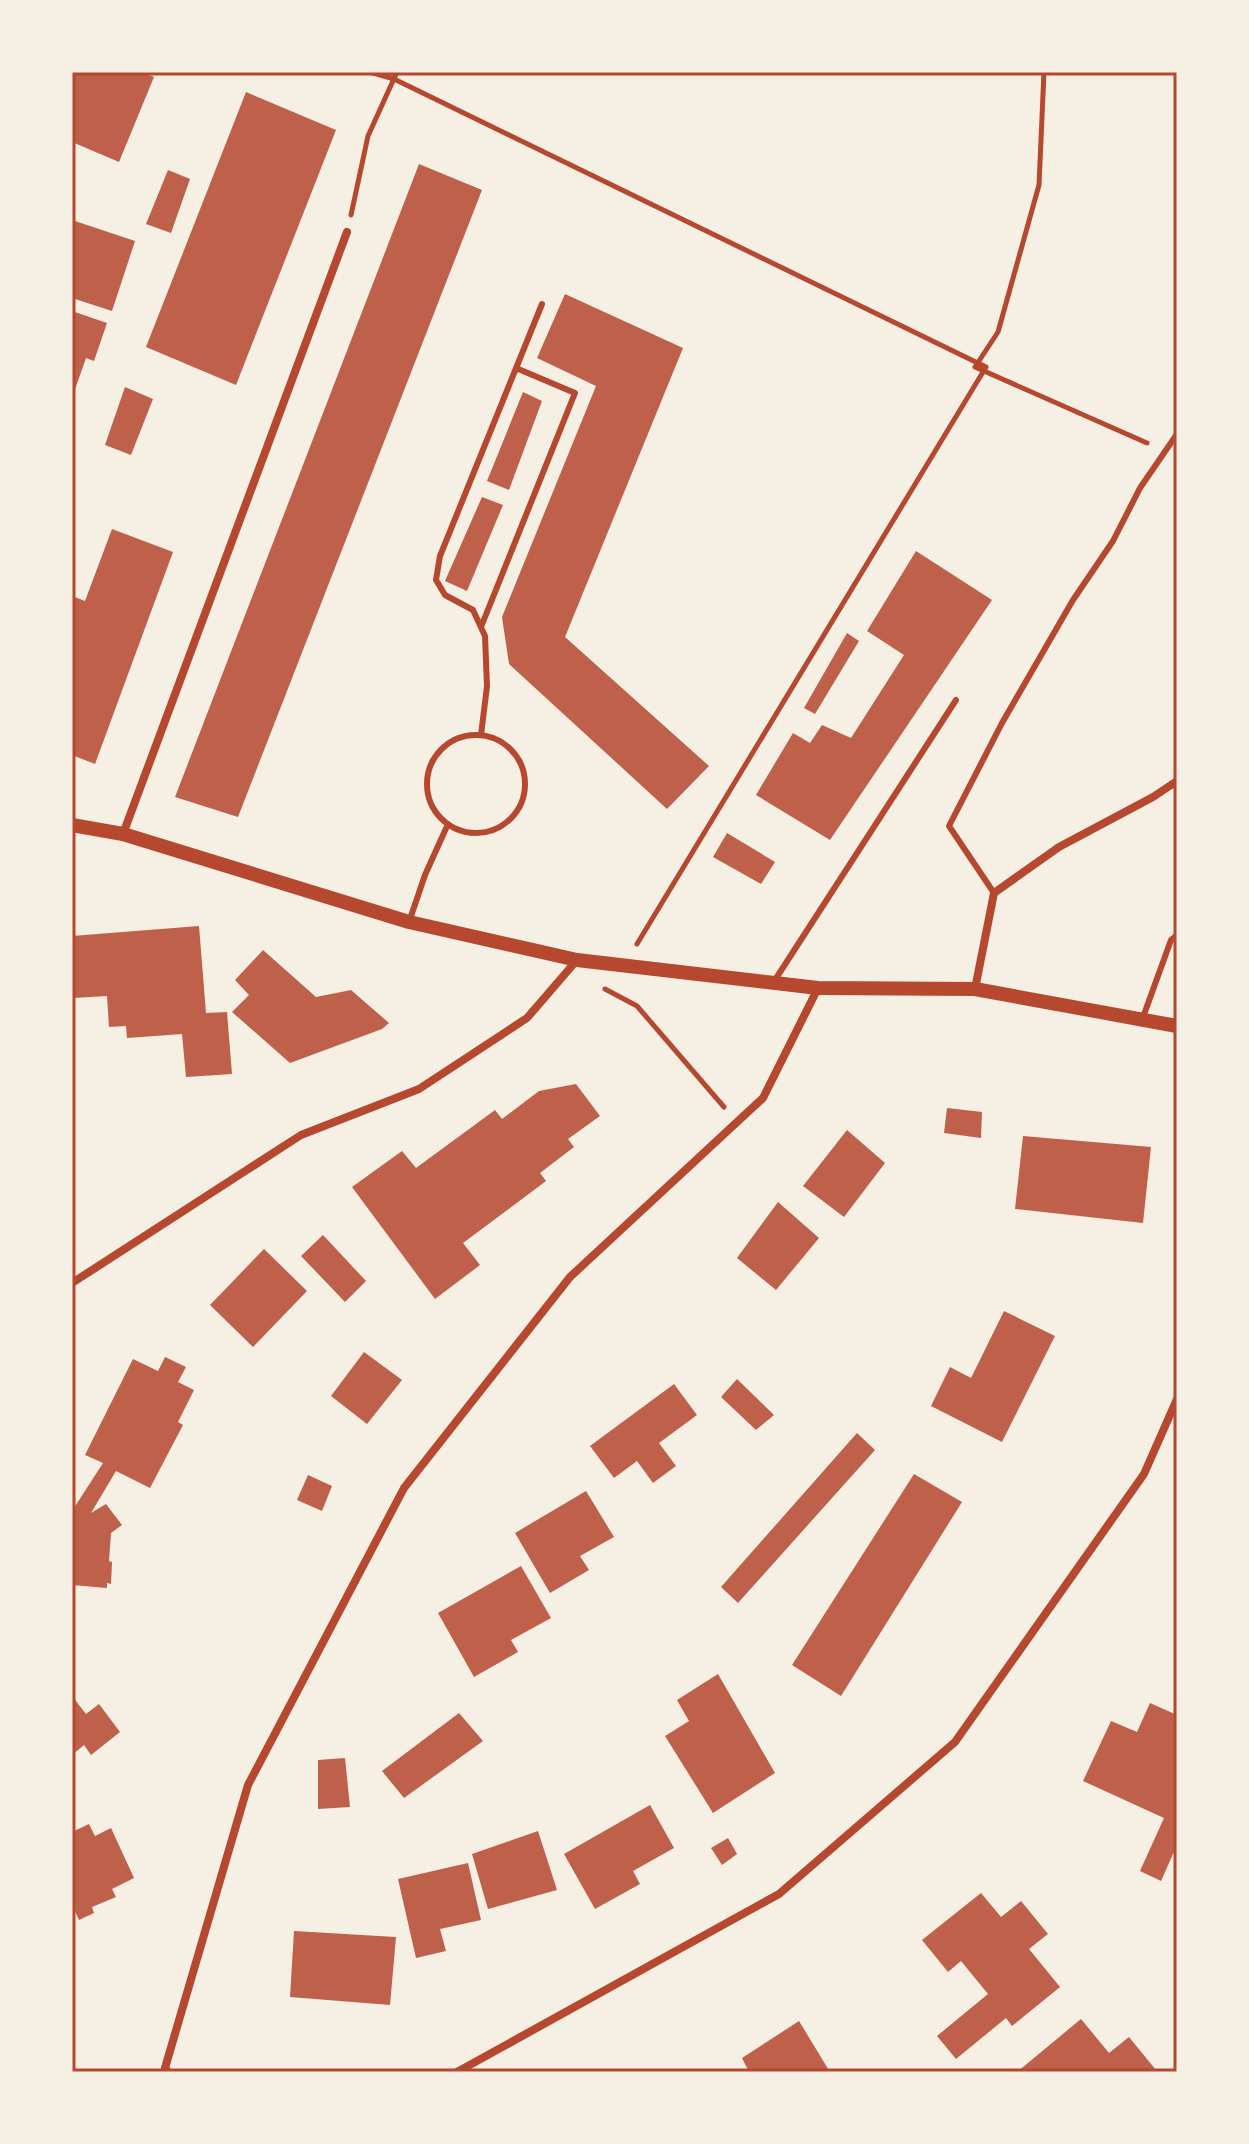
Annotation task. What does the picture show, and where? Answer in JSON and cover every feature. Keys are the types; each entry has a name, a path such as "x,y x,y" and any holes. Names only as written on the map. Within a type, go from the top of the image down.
{"street":[{"path":"123,834 347,232"},
{"path":"975,989 994,893 1059,847 1177,781"},
{"path":"72,825 123,834 409,922 573,965 624,965 818,988 975,989 1177,1026"},
{"path":"72,1283 301,1135 419,1089 527,1018 573,965"},
{"path":"166,2070 248,1785 404,1488 570,1277 763,1098 818,988"},
{"path":"457,2072 779,1894 955,1742 1144,1474 1177,1399"}],"lane":[{"path":"481,735 487,686 487,652 481,627 473,610 445,595 436,580 440,556 542,304"},
{"path":"481,627 575,393 516,368"},
{"path":"994,893 949,826 1002,723 1113,541 1140,488 1177,434"},
{"path":"773,983 956,700"},
{"path":"481,735 504,744 521,764 524,776 522,801 507,821 484,832 472,833 448,824 432,804 427,779 436,756 456,739 481,735"},
{"path":"409,922 425,875 448,824"},
{"path":"1142,1020 1171,940 1177,935"}],"path":[{"path":"370,72 394,79 986,367 624,965"},
{"path":"347,232 368,136 397,72"},
{"path":"978,363 998,332 1039,185 1044,72"},
{"path":"983,370 1165,452"},
{"path":"573,965 637,1006 737,1122"}],"building":[{"path":"72,72 142,72 154,77 119,162 72,142"},
{"path":"246,92 336,130 236,385 146,347"},
{"path":"419,164 482,190 238,817 175,797"},
{"path":"168,170 190,179 171,233 146,224"},
{"path":"72,220 135,241 112,311 72,298"},
{"path":"565,294 683,348 565,637 709,766 667,809 509,664 502,617 596,386 537,358"},
{"path":"72,311 107,323 94,361 86,358 72,398"},
{"path":"125,387 153,399 131,455 105,445"},
{"path":"523,392 542,401 509,490 487,481"},
{"path":"482,497 503,505 467,591 445,581"},
{"path":"112,529 173,552 95,764 72,755 72,596 85,601"},
{"path":"916,551 992,600 830,840 756,795 793,733 810,743 822,725 851,738 904,655 867,631"},
{"path":"847,633 859,641 815,714 804,708"},
{"path":"727,833 775,862 761,884 713,857"},
{"path":"199,926 206,1013 227,1012 232,1074 186,1077 182,1034 127,1038 126,1026 109,1027 107,996 73,998 72,936"},
{"path":"263,950 316,997 351,990 389,1023 382,1029 290,1063 232,1012 249,995 235,980"},
{"path":"576,1084 600,1116 568,1139 574,1147 540,1173 546,1181 463,1243 480,1265 435,1299 352,1187 402,1151 416,1168 495,1110 502,1119 539,1091"},
{"path":"947,1108 982,1112 981,1138 944,1133"},
{"path":"847,1130 885,1163 844,1217 803,1186"},
{"path":"1023,1136 1151,1147 1143,1223 1015,1209"},
{"path":"778,1202 819,1238 776,1290 737,1258"},
{"path":"323,1235 366,1281 345,1302 301,1256"},
{"path":"264,1249 307,1291 253,1347 210,1305"},
{"path":"1004,1311 1055,1336 1002,1442 931,1406 950,1367 971,1378"},
{"path":"364,1352 402,1380 367,1424 331,1396"},
{"path":"165,1357 186,1367 178,1382 194,1390 178,1422 183,1425 150,1488 116,1471 91,1513 106,1504 122,1525 111,1533 111,1584 107,1583 107,1588 72,1585 72,1511 103,1463 85,1455 133,1359 158,1371"},
{"path":"737,1379 774,1415 756,1430 721,1397"},
{"path":"674,1384 697,1415 659,1443 676,1466 653,1483 637,1461 614,1478 590,1446"},
{"path":"857,1433 875,1450 738,1603 721,1587"},
{"path":"914,1474 962,1502 841,1696 792,1665"},
{"path":"308,1475 332,1486 322,1511 297,1500"},
{"path":"586,1491 614,1537 580,1556 589,1570 550,1593 515,1533"},
{"path":"521,1566 551,1618 511,1640 518,1652 474,1677 438,1613"},
{"path":"718,1674 775,1773 713,1813 665,1736 689,1721 677,1700"},
{"path":"72,1696 86,1714 99,1704 120,1732 91,1755 84,1745 72,1755"},
{"path":"1150,1703 1177,1715 1177,1845 1161,1881 1140,1871 1164,1818 1083,1781 1111,1721 1137,1732"},
{"path":"459,1713 483,1741 404,1798 382,1771"},
{"path":"345,1758 350,1807 318,1809 318,1760"},
{"path":"650,1805 674,1848 633,1871 640,1884 595,1909 564,1854"},
{"path":"89,1824 95,1836 111,1828 134,1878 112,1889 116,1897 92,1907 94,1913 79,1920 72,1905 72,1832"},
{"path":"538,1831 557,1890 488,1909 472,1854"},
{"path":"728,1838 737,1854 722,1865 711,1848"},
{"path":"468,1863 481,1920 440,1929 446,1951 416,1958 398,1879"},
{"path":"981,1893 1001,1917 1021,1901 1048,1934 1029,1949 1060,1987 1012,2026 1006,2018 956,2059 937,2036 988,1994 961,1961 948,1972 922,1940"},
{"path":"294,1931 396,1937 390,2005 290,1997"},
{"path":"1081,2019 1109,2053 1129,2037 1156,2070 1017,2072"},
{"path":"799,2021 830,2072 749,2072 742,2058"}]}
